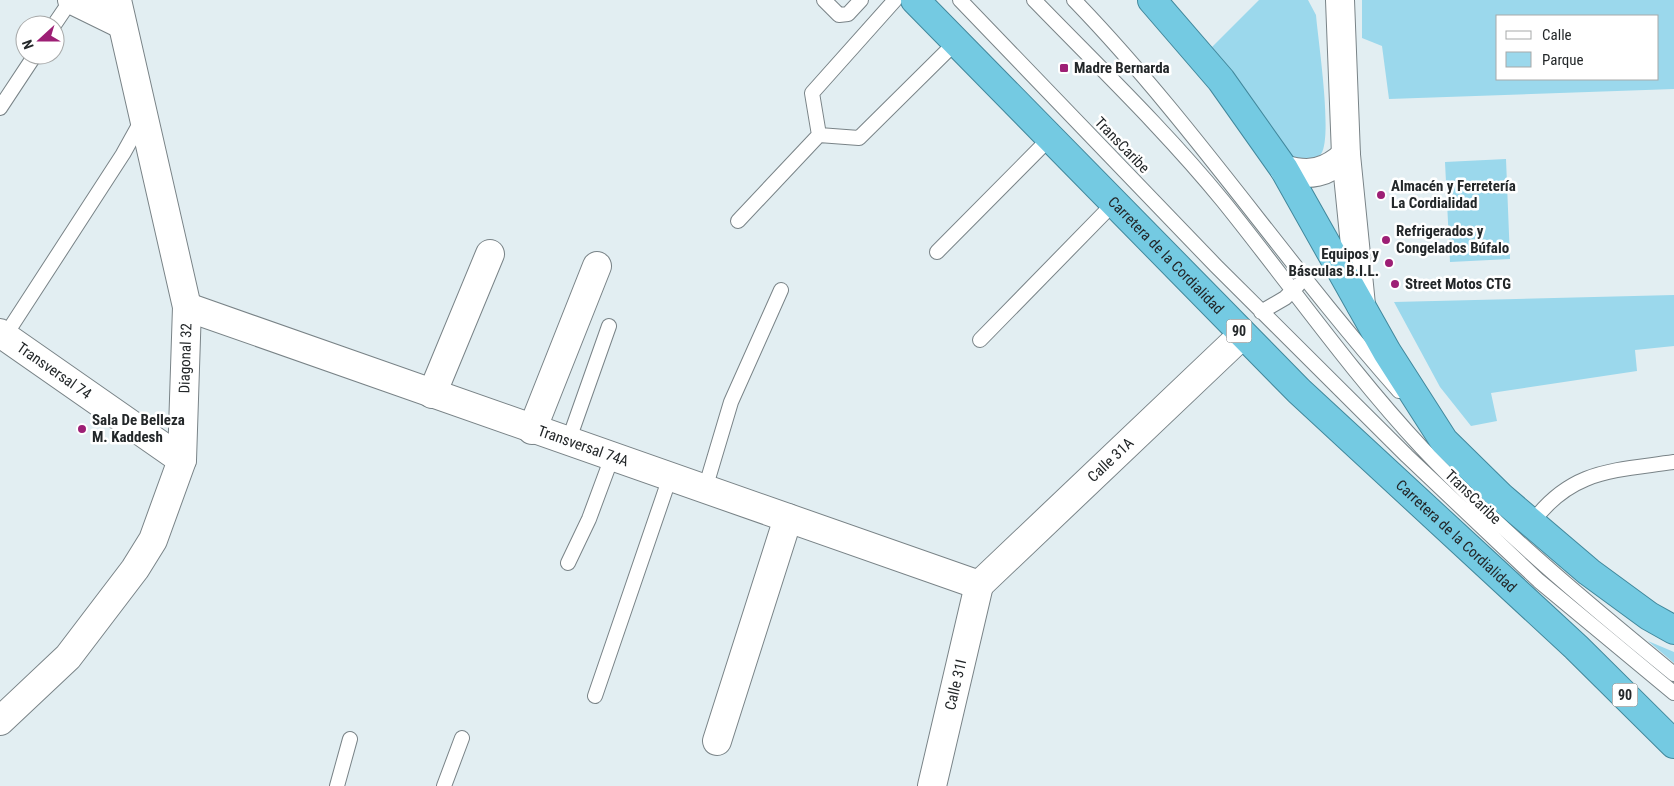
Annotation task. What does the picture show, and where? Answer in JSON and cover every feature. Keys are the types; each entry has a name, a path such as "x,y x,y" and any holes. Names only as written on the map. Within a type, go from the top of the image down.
{"highway":[{"name":"Carretera de la Cordialidad","path":"915,0 1299,391 1576,647 1674,744"},
{"path":"1152,0 1221,80 1284,169 1412,394 1444,441 1531,524 1589,572 1649,616 1674,630"}],"street":[{"path":"72,0 119,12"},
{"path":"1340,0 1346,155 1360,305"},
{"name":"Diagonal 32","path":"0,721 68,657 135,569 153,540 182,460 187,307 119,12"},
{"path":"1284,169 1308,174 1323,172 1335,165 1346,155"},
{"path":"432,394 490,254"},
{"path":"532,430 597,266"},
{"name":"Transversal 74A","path":"187,307 532,430 979,585"},
{"name":"Transversal 74","path":"2,334 182,460"},
{"name":"Calle 31A","path":"979,585 1242,334"},
{"path":"717,741 788,518"},
{"name":"Calle 31I","path":"932,786 979,585"}],"lane":[{"path":"61,15 72,0"},
{"path":"824,0 840,15 848,14 861,0"},
{"path":"819,135 812,93 895,0"},
{"name":"TransCaribe","path":"960,0 1261,312 1476,522 1539,581 1674,693"},
{"name":"TransCaribe","path":"1034,0 1185,158 1223,201 1348,361 1423,449 1546,567 1674,674"},
{"path":"1074,0 1177,114 1349,335 1444,441"},
{"path":"819,135 859,138 956,42"},
{"path":"0,108 28,65"},
{"path":"2,334 122,154 144,115"},
{"path":"738,222 819,135"},
{"path":"937,252 1050,138"},
{"path":"980,340 1114,203"},
{"path":"1261,312 1293,292 1304,277"},
{"path":"705,489 731,402 781,290"},
{"path":"568,442 609,326"},
{"path":"568,563 588,519 612,457"},
{"path":"1531,524 1558,494 1583,479 1612,471 1674,462"},
{"path":"595,696 670,477"},
{"path":"337,786 350,738"},
{"path":"444,786 462,738"}],"green space":[{"path":"1259,0 1308,0 1316,15 1324,88 1326,129 1321,154 1313,160 1296,162 1212,47"},
{"path":"1362,0 1674,0 1674,89 1389,99 1382,46 1362,38"},
{"path":"1506,159 1510,259 1450,262 1445,162"},
{"path":"1674,295 1674,346 1635,350 1637,371 1491,393 1497,421 1471,426 1440,387 1394,302"},
{"path":"1648,641 1674,652 1674,663"}],"place":[{"name":"Madre Bernarda","path":"1064,68"},
{"name":"Almacén y Ferretería La Cordialidad","path":"1381,195"},
{"name":"Refrigerados y Congelados Búfalo","path":"1386,240"},
{"name":"Equipos y Básculas B.I.L.","path":"1389,263"},
{"name":"Street Motos CTG","path":"1395,284"},
{"name":"Sala De Belleza M. Kaddesh","path":"82,429"}]}
